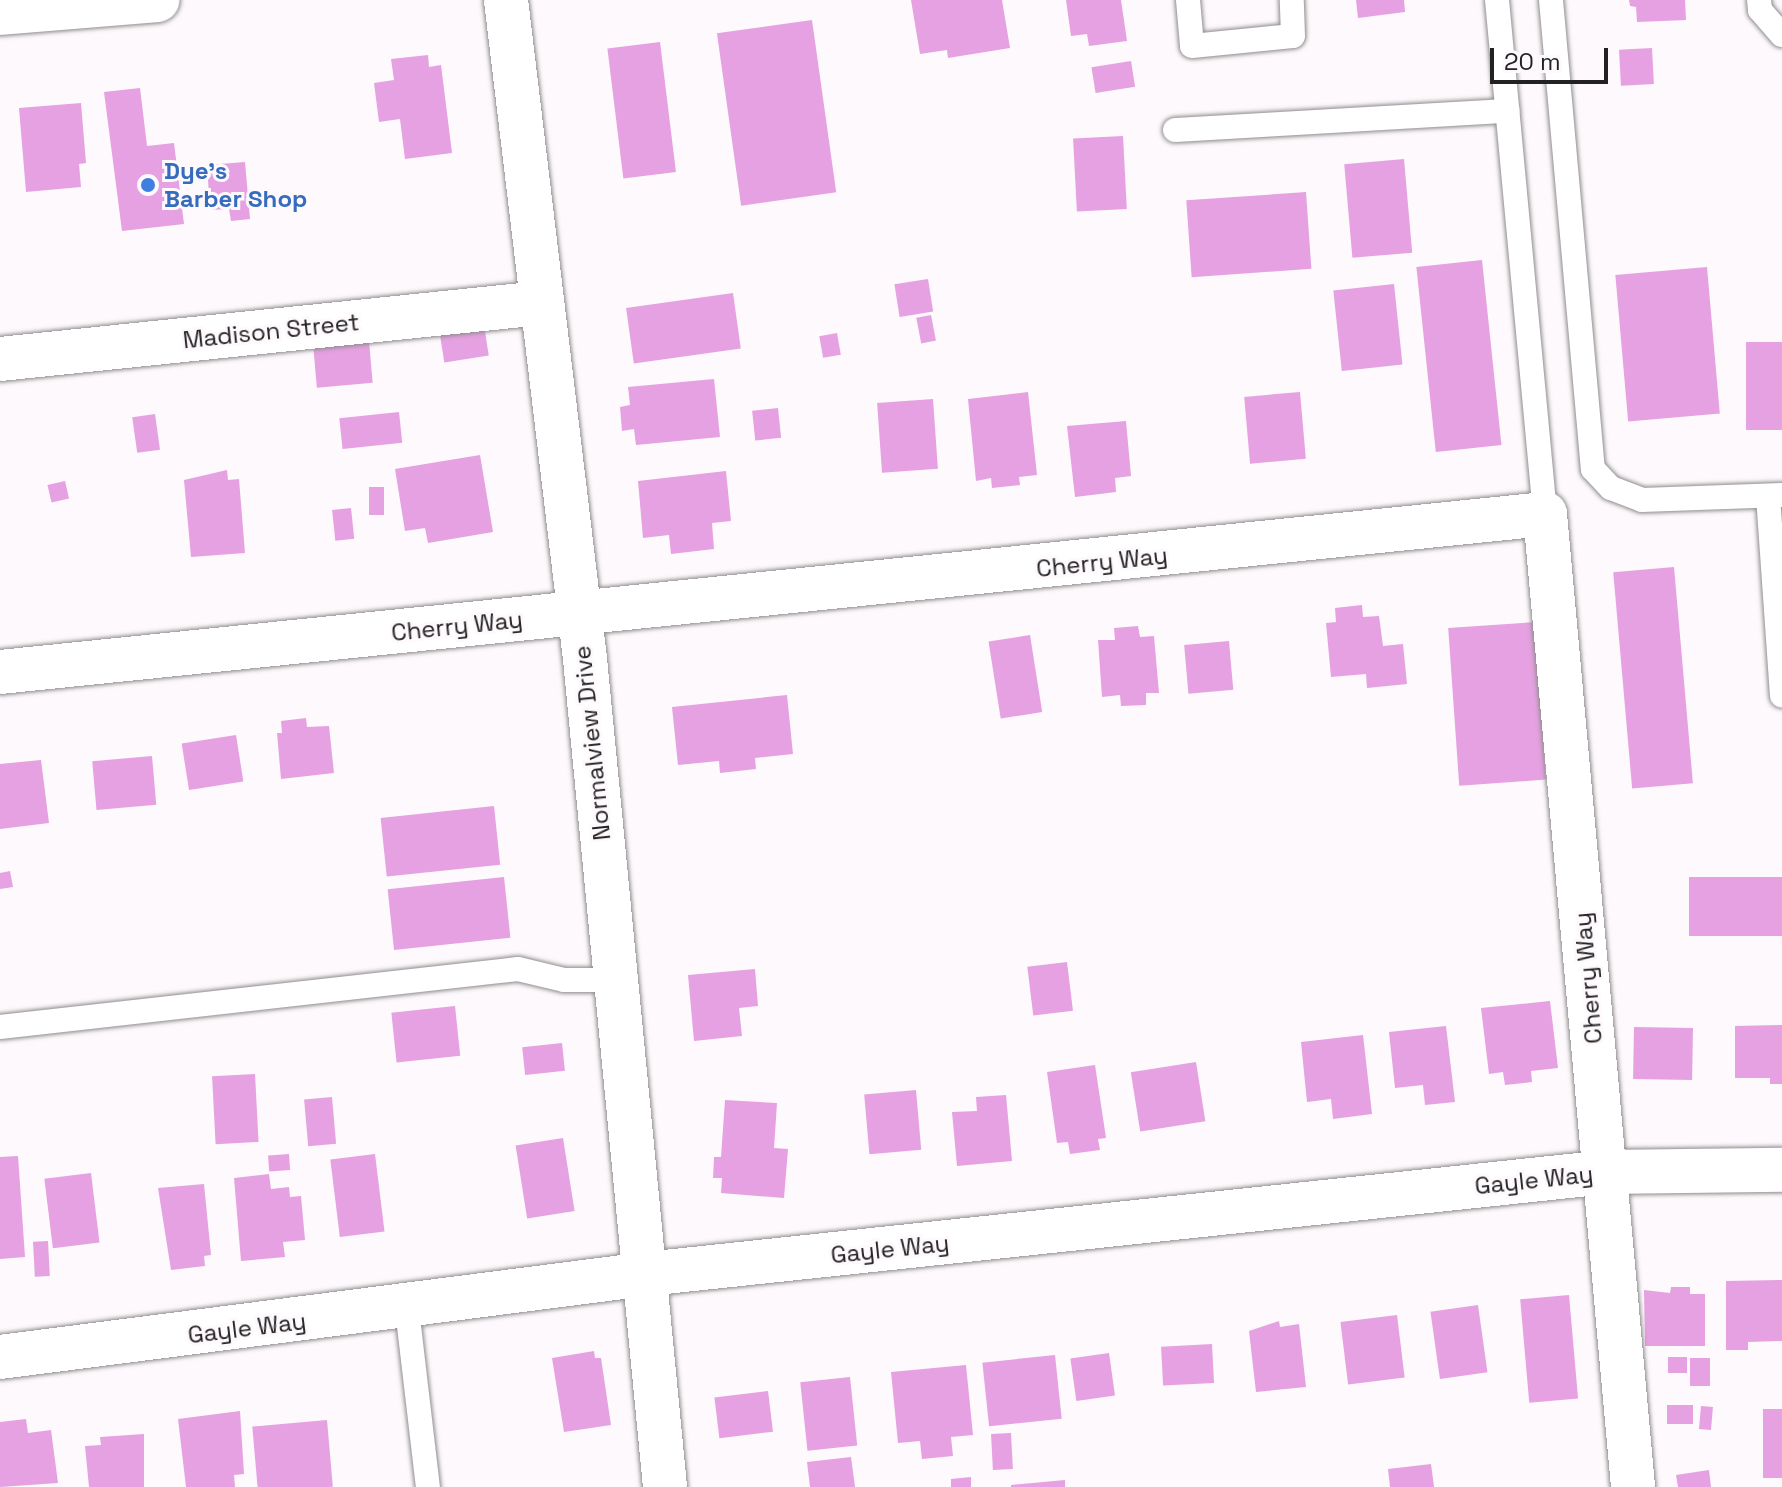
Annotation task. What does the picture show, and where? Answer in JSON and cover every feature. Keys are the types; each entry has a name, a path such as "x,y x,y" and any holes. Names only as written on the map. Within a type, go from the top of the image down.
{"street":[{"path":"0,13 157,0"},
{"name":"Normalview Drive","path":"506,0 578,614 665,1487"},
{"name":"Madison Street","path":"0,359 541,303"},
{"name":"Cherry Way","path":"0,672 1545,514 1607,1172 1633,1487"},
{"name":"Gayle Way","path":"0,1357 407,1309 646,1274 1607,1172 1782,1170"}],"lane":[{"path":"1188,0 1192,46 1293,36 1292,0"},
{"path":"1497,0 1545,514"},
{"path":"1551,0 1593,469 1611,488 1642,500 1775,496 1782,696"},
{"path":"1759,0 1760,10 1782,35"},
{"path":"1175,130 1507,111"},
{"path":"0,1027 518,969 591,983 616,980"},
{"path":"407,1309 428,1487"}],"building":[{"path":"911,0 1002,0 1010,48 948,58 947,50 920,54"},
{"path":"1066,0 1121,0 1127,41 1089,46 1087,34 1071,36"},
{"path":"1356,0 1404,0 1405,12 1358,18"},
{"path":"1629,0 1685,0 1686,20 1637,22 1636,7 1630,6"},
{"path":"812,20 836,192 741,206 717,33"},
{"path":"660,42 676,172 623,178 607,48"},
{"path":"1652,48 1654,84 1621,86 1619,50"},
{"path":"428,55 429,67 441,65 452,153 405,159 400,119 379,122 374,83 394,80 391,59"},
{"path":"1131,61 1135,87 1096,93 1091,67"},
{"name":"Dye's Barber Shop","path":"140,88 147,146 174,143 184,224 122,231 104,92"},
{"path":"81,103 86,163 79,164 81,187 26,192 19,108"},
{"path":"1123,136 1127,209 1077,212 1073,139"},
{"path":"1404,159 1412,253 1352,258 1344,164"},
{"path":"245,162 250,219 231,221 229,209 210,210 207,165"},
{"path":"1306,192 1311,269 1192,277 1186,200"},
{"path":"1482,260 1501,445 1436,452 1416,267"},
{"path":"1707,267 1720,413 1628,421 1615,275"},
{"path":"928,279 933,312 900,317 894,284"},
{"path":"1394,284 1402,365 1342,371 1333,290"},
{"path":"733,293 741,348 634,363 626,308"},
{"path":"931,315 936,341 921,343 916,318"},
{"path":"483,319 489,356 444,363 439,326"},
{"path":"837,333 841,355 823,358 819,336"},
{"path":"369,341 373,383 317,388 313,346"},
{"path":"1746,342 1782,342 1782,430 1746,430"},
{"path":"714,379 720,437 636,445 634,429 622,431 620,407 630,405 628,387"},
{"path":"1028,392 1037,475 1019,477 1020,485 992,488 991,478 976,481 968,399"},
{"path":"1300,392 1306,459 1250,464 1244,397"},
{"path":"933,399 938,469 882,473 877,403"},
{"path":"778,408 781,438 755,441 752,411"},
{"path":"399,412 402,443 343,449 339,418"},
{"path":"155,414 160,450 137,453 132,417"},
{"path":"1126,421 1131,476 1115,478 1116,492 1075,497 1067,426"},
{"path":"480,455 493,532 428,543 425,528 405,531 395,469"},
{"path":"227,470 228,480 239,479 245,553 191,557 184,480"},
{"path":"726,471 731,521 712,523 714,549 671,554 669,535 643,538 638,481"},
{"path":"65,481 69,499 52,503 47,485"},
{"path":"369,487 384,487 384,515 369,515"},
{"path":"351,508 354,539 335,541 332,510"},
{"path":"1674,567 1693,783 1632,788 1613,572"},
{"path":"1362,605 1363,617 1379,616 1383,646 1403,644 1407,684 1367,688 1366,674 1331,677 1326,623 1336,622 1335,608"},
{"path":"1535,622 1546,780 1459,786 1448,628"},
{"path":"1138,626 1140,637 1154,636 1159,693 1146,693 1146,705 1121,706 1120,695 1102,697 1098,640 1115,640 1114,628"},
{"path":"1030,635 1042,712 1001,719 989,642"},
{"path":"1229,641 1233,690 1188,694 1184,645"},
{"path":"787,695 793,754 755,758 756,769 720,773 719,761 678,765 672,707"},
{"path":"306,718 307,727 329,726 334,773 281,779 277,733 282,733 281,721"},
{"path":"236,735 243,781 189,790 182,744"},
{"path":"152,756 156,805 96,810 92,761"},
{"path":"41,760 49,823 0,829 0,764"},
{"path":"494,806 500,865 387,877 381,818"},
{"path":"10,871 13,887 0,889 0,873"},
{"path":"504,877 510,938 394,950 388,889"},
{"path":"1689,877 1782,877 1782,936 1689,936"},
{"path":"1067,962 1073,1011 1033,1016 1027,967"},
{"path":"755,969 758,1006 739,1008 742,1036 694,1041 688,975"},
{"path":"1550,1001 1558,1068 1531,1071 1532,1082 1505,1085 1503,1072 1489,1074 1481,1008"},
{"path":"455,1006 460,1056 397,1062 391,1013"},
{"path":"1782,1025 1782,1084 1770,1084 1770,1078 1735,1078 1735,1026"},
{"path":"1446,1026 1455,1102 1425,1105 1423,1085 1395,1088 1389,1032"},
{"path":"1634,1027 1693,1028 1692,1080 1633,1079"},
{"path":"1363,1035 1372,1114 1333,1119 1331,1099 1307,1102 1301,1042"},
{"path":"562,1043 565,1071 525,1075 522,1047"},
{"path":"1196,1062 1205,1121 1140,1132 1131,1072"},
{"path":"1095,1065 1106,1138 1098,1139 1100,1150 1070,1154 1068,1142 1057,1143 1047,1072"},
{"path":"255,1074 259,1142 216,1144 212,1076"},
{"path":"916,1090 921,1150 869,1154 864,1095"},
{"path":"1006,1095 1012,1161 957,1166 952,1112 977,1111 976,1097"},
{"path":"332,1097 336,1144 308,1146 304,1099"},
{"path":"725,1100 777,1103 774,1148 788,1149 784,1198 721,1193 722,1178 713,1178 714,1157 721,1157"},
{"path":"563,1138 575,1211 527,1219 516,1146"},
{"path":"289,1154 290,1170 269,1171 268,1155"},
{"path":"375,1154 385,1231 340,1237 330,1159"},
{"path":"18,1156 25,1257 0,1259 0,1157"},
{"path":"91,1173 100,1242 53,1248 44,1179"},
{"path":"269,1174 271,1189 289,1187 290,1197 301,1196 305,1240 283,1242 285,1257 241,1261 234,1178"},
{"path":"204,1184 211,1255 204,1256 205,1266 171,1270 158,1188"},
{"path":"48,1241 50,1276 35,1277 33,1242"},
{"path":"1782,1280 1782,1341 1748,1342 1748,1350 1726,1350 1726,1281"},
{"path":"1671,1287 1690,1287 1690,1294 1705,1294 1705,1346 1645,1346 1644,1290 1670,1293"},
{"path":"1569,1295 1578,1399 1529,1403 1520,1299"},
{"path":"1478,1305 1487,1372 1440,1379 1430,1312"},
{"path":"1397,1315 1405,1378 1348,1384 1340,1322"},
{"path":"1279,1321 1280,1327 1299,1324 1306,1387 1256,1392 1249,1331"},
{"path":"1212,1344 1214,1383 1163,1386 1161,1347"},
{"path":"594,1351 595,1358 601,1358 611,1425 564,1432 552,1358"},
{"path":"1109,1353 1115,1396 1076,1401 1070,1358"},
{"path":"1055,1355 1062,1419 989,1426 982,1363"},
{"path":"1668,1357 1687,1357 1687,1373 1668,1373"},
{"path":"1690,1358 1710,1358 1710,1386 1690,1386"},
{"path":"966,1365 973,1435 951,1437 953,1456 922,1459 920,1441 898,1443 891,1372"},
{"path":"850,1377 857,1446 807,1451 800,1382"},
{"path":"768,1391 773,1432 719,1438 714,1398"},
{"path":"1667,1405 1693,1405 1693,1424 1667,1424"},
{"path":"1701,1406 1713,1407 1711,1430 1699,1429"},
{"path":"1763,1409 1782,1409 1782,1478 1763,1478"},
{"path":"240,1411 244,1474 234,1475 235,1487 186,1487 178,1419"},
{"path":"26,1419 28,1433 51,1430 58,1483 0,1487 0,1422"},
{"path":"327,1420 333,1487 258,1487 252,1427"},
{"path":"1011,1433 1013,1469 993,1470 991,1434"},
{"path":"144,1434 144,1487 89,1487 85,1446 101,1445 100,1437"},
{"path":"851,1457 855,1487 810,1487 807,1462"},
{"path":"1431,1464 1434,1487 1390,1487 1388,1469"},
{"path":"1709,1470 1711,1487 1678,1487 1676,1475"},
{"path":"971,1477 971,1487 951,1487 951,1479"},
{"path":"1065,1480 1065,1487 1011,1487 1011,1485"}],"place":[{"name":"Dye's Barber Shop","path":"148,185"}]}
